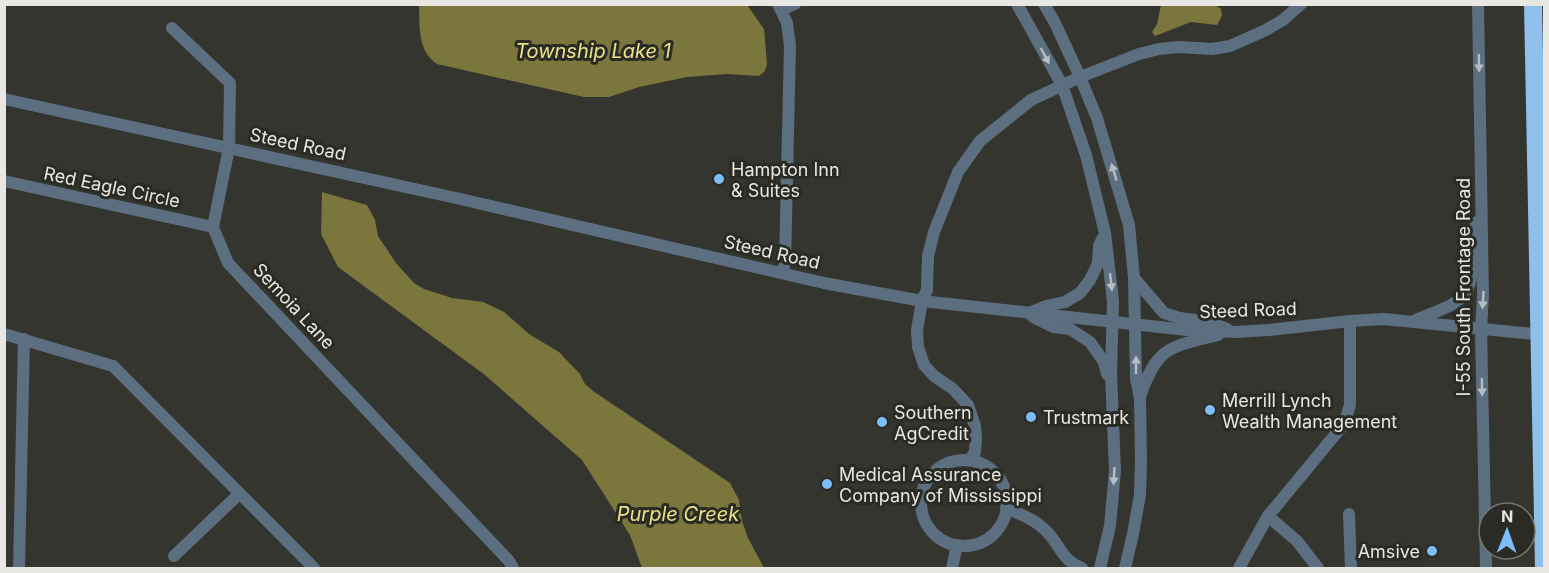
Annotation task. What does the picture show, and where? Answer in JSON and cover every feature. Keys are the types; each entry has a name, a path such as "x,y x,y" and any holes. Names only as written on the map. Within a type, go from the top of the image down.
{"highway":[{"path":"1533,4 1544,568"}],"street":[{"path":"782,273 785,264 790,46 787,23 780,7 795,4"},
{"path":"1017,4 1062,85 1086,155 1105,232 1113,301 1111,397 1114,471 1110,526 1100,568"},
{"path":"1044,4 1055,23 1097,118 1129,225 1134,278 1136,379 1140,398 1141,461 1140,495 1125,568"},
{"path":"970,460 975,452 976,438 975,426 968,405 924,365 918,347 917,330 922,301 927,290 928,256 934,232 958,172 980,141 1025,104 1080,77 1138,54 1159,49 1212,49 1230,46 1283,20 1301,4"},
{"name":"I-55 South Frontage Road","path":"1478,4 1486,568"},
{"path":"171,28 230,83 229,148 213,227"},
{"name":"Steed Road","path":"4,99 824,283 922,301 1136,325 1234,332 1384,319 1545,335"},
{"name":"Red Eagle Circle","path":"4,181 213,227"},
{"path":"1414,321 1454,303 1462,297 1470,285 1472,244 1481,203"},
{"name":"Semoia Lane","path":"213,227 228,263 509,561 513,568"},
{"path":"1027,314 1046,306 1065,302 1080,293 1090,280 1098,263 1099,246 1105,232"},
{"path":"1134,278 1164,313 1180,318 1211,322 1234,332"},
{"path":"1027,314 1053,327 1070,329 1090,342 1104,362 1111,397"},
{"path":"1239,568 1268,516 1344,424 1350,405 1350,321"},
{"path":"1140,398 1155,361 1168,350 1183,343 1234,332"},
{"path":"4,334 113,366 314,568"},
{"path":"19,568 24,339"},
{"path":"970,460 989,468 1001,481 1005,489 1006,508 1001,525 989,538 980,543 957,545 940,538 926,525 923,516 923,489 931,475 938,469 955,461 970,460"},
{"path":"174,556 239,494"},
{"path":"1006,508 1043,528 1049,533 1062,555 1072,565 1082,568"},
{"path":"1349,514 1351,568"},
{"path":"1268,516 1297,541 1318,568"},
{"path":"952,568 957,545"}],"water":[{"name":"Township Lake 1","path":"419,5 747,5 764,29 767,64 765,71 759,76 727,74 687,77 639,87 609,97 584,97 437,64 423,45"},
{"path":"1161,5 1215,5 1221,9 1222,16 1217,25 1191,22 1155,36 1152,32 1157,24"},
{"name":"Purple Creek","path":"322,192 367,205 375,220 378,236 396,263 414,283 424,289 452,298 483,302 504,312 529,334 559,352 593,391 730,483 739,500 742,521 748,538 764,568 642,568 630,535 582,460 485,375 338,267 321,234"}],"place":[{"name":"Hampton Inn & Suites","path":"719,179"},
{"name":"Merrill Lynch Wealth Management","path":"1210,410"},
{"name":"Trustmark","path":"1031,417"},
{"name":"Southern AgCredit","path":"882,422"},
{"name":"Medical Assurance Company of Mississippi","path":"827,484"},
{"name":"Amsive","path":"1432,551"}]}
